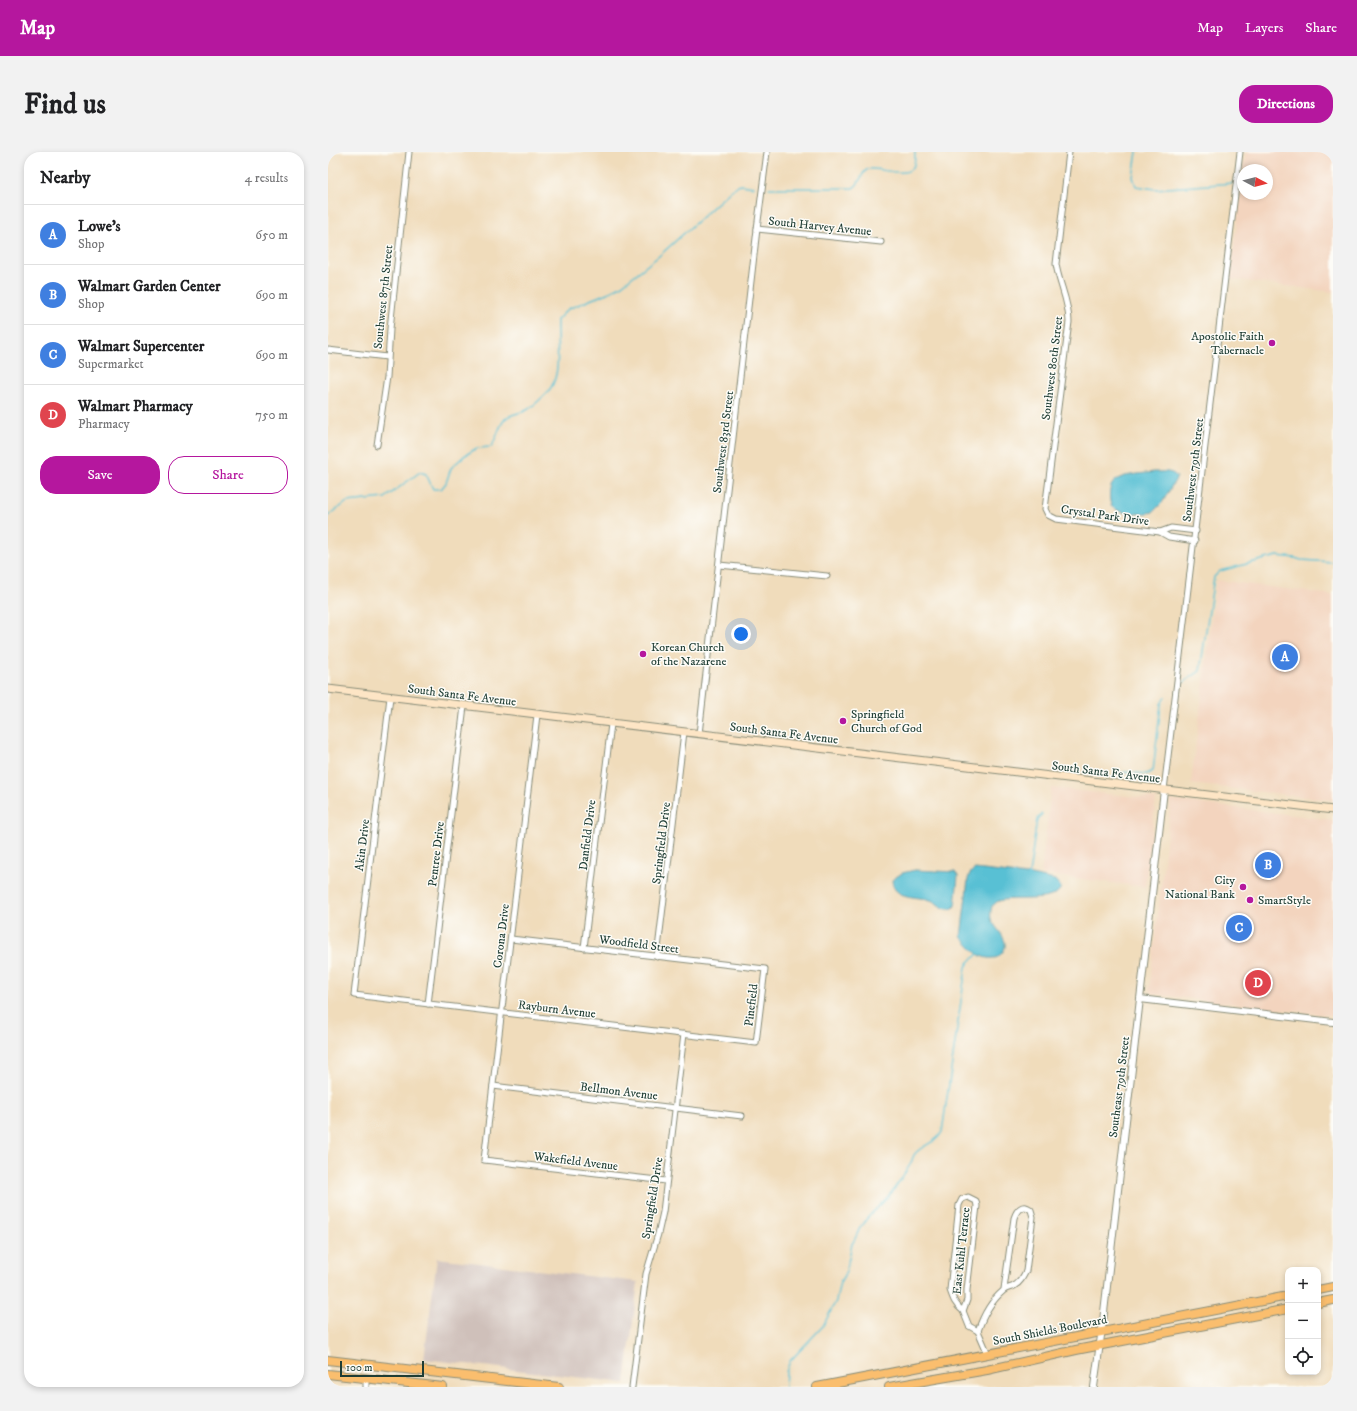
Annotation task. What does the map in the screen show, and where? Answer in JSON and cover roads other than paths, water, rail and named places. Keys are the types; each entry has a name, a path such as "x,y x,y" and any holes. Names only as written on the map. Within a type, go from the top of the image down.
{"main road":[{"name":"South Santa Fe Avenue","path":"328,689 1333,810"},
{"path":"1321,1289 1333,1287"},
{"name":"South Shields Boulevard","path":"817,1387 853,1384 988,1354 1285,1297"},
{"path":"1321,1302 1333,1300"},
{"name":"South Shields Boulevard","path":"889,1387 987,1370 1099,1346 1285,1310"},
{"path":"328,1360 559,1387"},
{"path":"429,1386 431,1372"},
{"path":"328,1374 443,1387"}],"street":[{"name":"Southwest 87th Street","path":"376,445 386,377 409,152"},
{"name":"Southwest 83rd Street","path":"699,734 767,152"},
{"name":"Southwest 80th Street","path":"1048,515 1045,509 1069,322 1069,310 1057,273 1056,264 1069,152"},
{"name":"Southwest 79th Street","path":"1164,790 1240,152"},
{"name":"South Harvey Avenue","path":"757,229 881,242"},
{"path":"328,350 387,357"},
{"name":"Crystal Park Drive","path":"1048,515 1056,519 1160,532 1169,537 1194,541"},
{"name":"Crystal Park Drive","path":"1160,532 1171,528 1196,531"},
{"path":"719,565 827,576"},
{"name":"Akin Drive","path":"354,995 390,697"},
{"name":"Pentree Drive","path":"428,1004 464,706"},
{"name":"Corona Drive","path":"484,1160 538,715"},
{"name":"Danfield Drive","path":"584,948 611,724"},
{"name":"Springfield Drive","path":"657,957 684,732"},
{"name":"Southeast 79th Street","path":"1094,1387 1164,790"},
{"name":"Woodfield Street","path":"510,939 765,969"},
{"name":"Pinefield","path":"756,1043 765,969"},
{"name":"Rayburn Avenue","path":"354,995 756,1043"},
{"path":"1140,999 1333,1022"},
{"name":"Springfield Drive","path":"632,1387 644,1284 658,1234 666,1181 684,1034"},
{"name":"Bellmon Avenue","path":"493,1086 742,1116"},
{"name":"Wakefield Avenue","path":"484,1160 666,1181"},
{"name":"East Kuhl Terrace","path":"968,1198 976,1201 977,1206 967,1300 963,1311 957,1307 950,1290 959,1206 962,1199 968,1198"},
{"path":"978,1331 991,1303 1004,1289 1014,1286 1024,1276 1026,1271 1033,1217 1030,1208 1020,1207 1014,1218 1004,1289"},
{"path":"963,1311 969,1326 978,1331 988,1354"},
{"path":"366,1378 366,1387"}],"water":[{"path":"1154,472 1170,472 1177,477 1162,503 1153,512 1131,514 1115,509 1111,506 1110,495 1111,487 1114,481 1127,476"},
{"path":"975,869 1027,875 1029,873 1031,875 1055,880 1061,887 1057,893 1051,896 1033,899 998,901 992,906 991,919 1002,936 1005,945 1004,950 996,958 988,958 979,955 961,937 968,879 970,873"},
{"path":"915,870 955,872 958,876 955,906 952,909 946,909 933,901 902,894 893,887 892,880 902,873"}],"waterway":[{"path":"769,188 853,188 858,184 863,173 868,169 906,172 914,165 915,152"},
{"path":"1137,152 1133,177 1136,186 1155,189 1233,183"},
{"path":"328,516 347,502 385,498 420,472 426,474 433,489 441,489 446,483 451,468 464,456 477,448 491,447 505,419 527,410 550,389 554,382 557,366 557,320 568,309 612,291 622,285 659,256 735,187 741,185 754,187"},
{"path":"1184,682 1200,671 1214,577 1220,571 1277,556 1301,560 1333,562"},
{"path":"1124,772 1147,774 1153,771 1161,704 1165,697"},
{"path":"1029,875 1037,819 1042,814"},
{"path":"785,1387 786,1372 790,1361 823,1326 836,1301 840,1282 846,1272 852,1244 860,1228 890,1194 911,1163 917,1151 936,1139 942,1132 966,967 978,954"}],"place":[{"name":"Apostolic Faith Tabernacle","path":"1272,343"},
{"name":"Korean Church of the Nazarene","path":"643,654"},
{"name":"Lowe's","path":"1285,657"},
{"name":"Springfield Church of God","path":"843,721"},
{"name":"Walmart Garden Center","path":"1268,865"},
{"name":"City National Bank","path":"1243,887"},
{"name":"SmartStyle","path":"1250,900"},
{"name":"Walmart Supercenter","path":"1239,928"},
{"name":"Walmart Pharmacy","path":"1258,983"}]}
